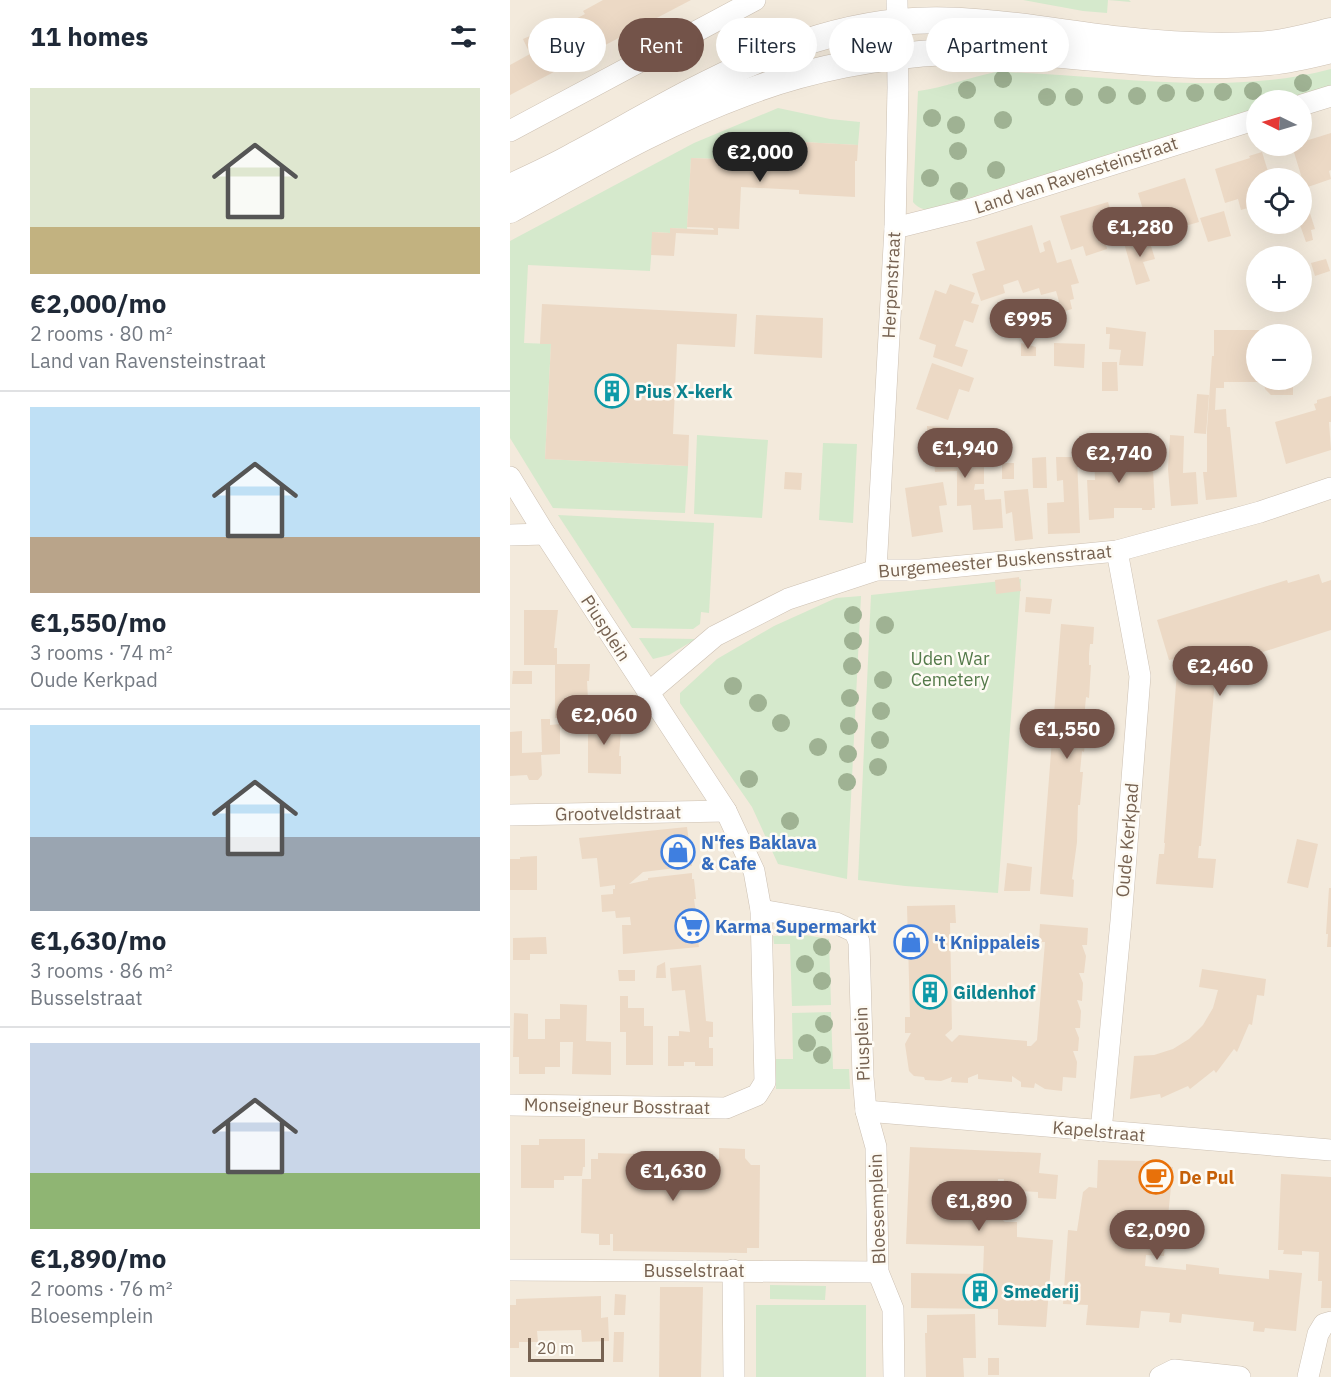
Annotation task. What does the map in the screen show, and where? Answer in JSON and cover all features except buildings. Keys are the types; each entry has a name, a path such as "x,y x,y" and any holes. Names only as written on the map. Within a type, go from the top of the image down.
{"street":[{"path":"510,131 755,0"},
{"path":"510,187 572,157 703,84 743,65 898,11 948,21 992,23 1126,40 1204,46 1257,45 1331,31"},
{"path":"914,55 948,52 1003,52 1212,64 1268,62 1331,50"},
{"path":"510,210 689,116 746,92 829,70"},
{"name":"Herpenstraat","path":"876,570 895,228 897,72"},
{"path":"1312,102 1331,96"},
{"name":"Land van Ravensteinstraat","path":"895,228 971,209 1246,122"},
{"name":"Piusplein","path":"510,477 726,811 754,872 761,910 765,1082 758,1095"},
{"name":"Burgemeester Buskensstraat","path":"648,693 715,636 788,599 876,570 920,570 1117,551 1260,512 1331,488"},
{"path":"510,535 545,534"},
{"name":"Oude Kerkpad","path":"1101,1131 1121,921 1140,676 1117,551"},
{"name":"Grootveldstraat","path":"510,815 726,811"},
{"name":"Piusplein","path":"761,910 836,923 855,932 859,942 862,1077 867,1111"},
{"name":"Monseigneur Bosstraat","path":"510,1105 726,1108 758,1095"},
{"name":"Kapelstraat","path":"867,1111 1331,1150"},
{"name":"Bloesemplein","path":"867,1111 876,1147 878,1272 893,1309 894,1377"},
{"name":"Busselstraat","path":"510,1270 878,1272"},
{"path":"733,1270 734,1377"},
{"path":"1308,1377 1318,1334 1324,1324 1331,1322"},
{"path":"1160,1377 1174,1370 1240,1377"}],"shaded area":[{"path":"510,0 1331,0 1331,1377 510,1377"}],"green space":[{"path":"1023,0 1108,0 1107,13 1083,11"},
{"path":"1331,69 1331,87 1312,92 1312,90 1246,90 1246,112 933,209 922,208 913,202 918,91 996,72 1206,83 1290,78"},
{"path":"778,108 830,119 860,122 858,145 802,142 802,146 782,146 781,141 752,140 751,146 743,146 742,160 691,158 687,229 671,228 670,233 653,232 650,271 528,265 524,343 551,344 545,459 688,466 685,513 553,508 510,438 510,241 694,143"},
{"path":"697,435 768,440 762,518 694,514"},
{"path":"823,443 857,444 853,523 819,520"},
{"path":"558,515 714,523 709,613 701,612 700,624 693,629 632,628"},
{"name":"Uden War Cemetery","path":"1021,579 998,893 858,880 871,595"},
{"path":"861,596 847,879 778,864 752,807 680,703 680,693 717,659 774,626 836,598"},
{"path":"639,638 696,639 669,655 653,659"},
{"path":"805,935 829,939 831,1005 792,1006 790,944 774,944 773,936"},
{"path":"831,1012 833,1069 849,1069 850,1089 776,1089 776,1059 793,1059 792,1013"},
{"path":"770,1285 826,1286 825,1300 770,1299"},
{"path":"756,1305 866,1305 866,1377 756,1377"}],"place":[{"name":"Pius X-kerk","path":"612,391"},
{"name":"N'fes Baklava & Cafe","path":"678,852"},
{"name":"Karma Supermarkt","path":"692,926"},
{"name":"'t Knippaleis","path":"911,942"},
{"name":"Gildenhof","path":"930,992"},
{"name":"De Pul","path":"1156,1177"},
{"name":"Smederij","path":"980,1291"}]}
